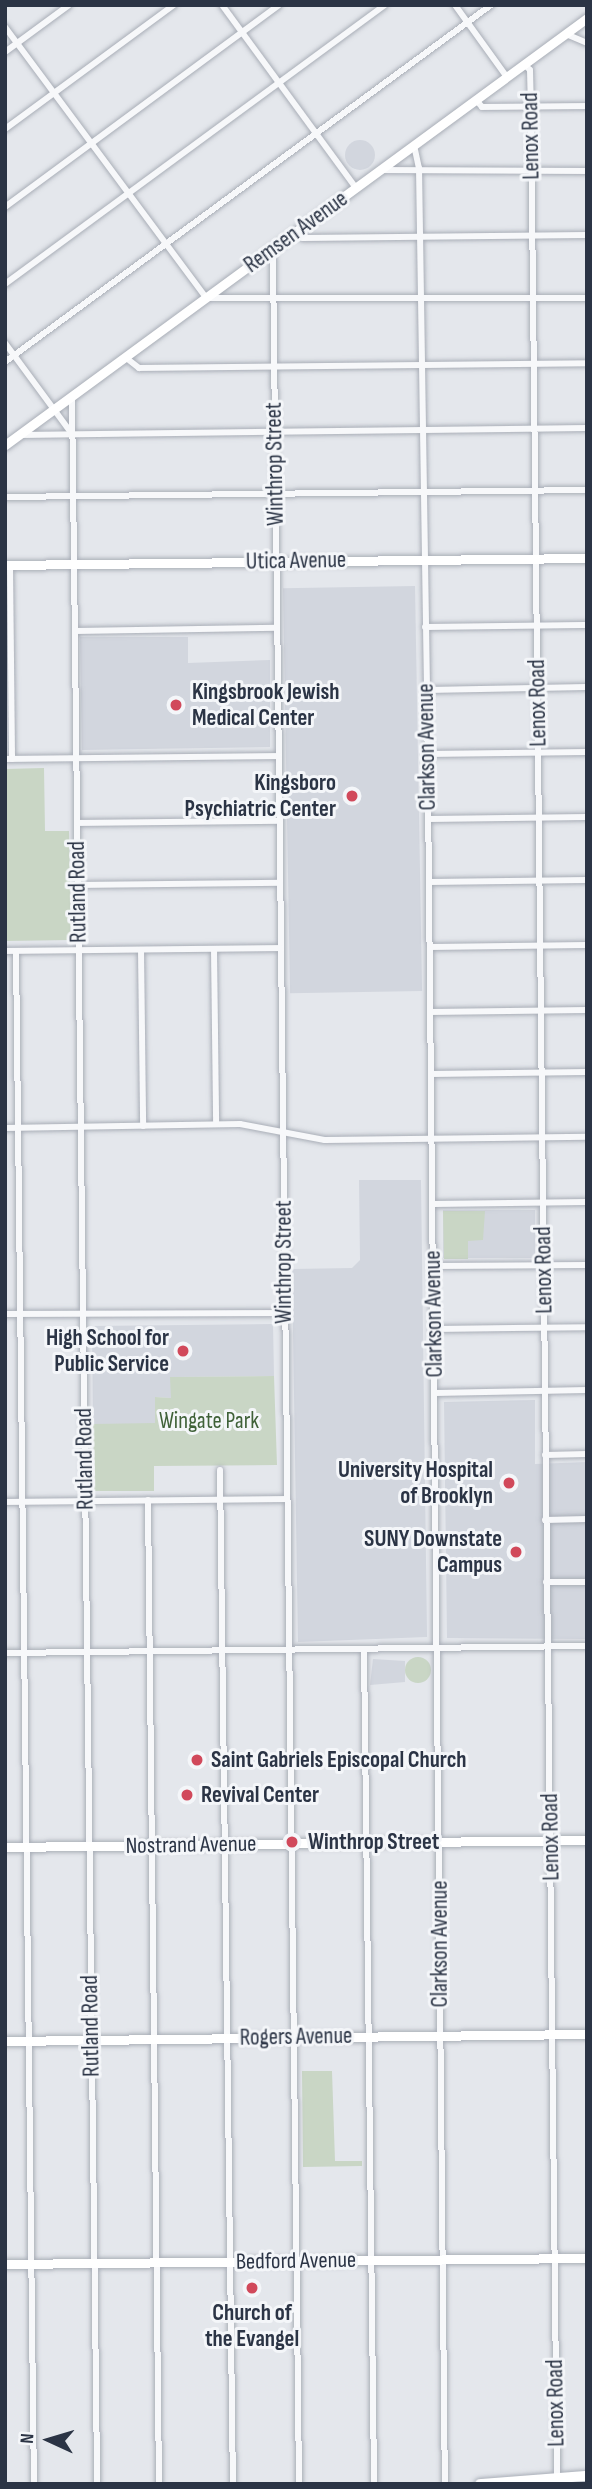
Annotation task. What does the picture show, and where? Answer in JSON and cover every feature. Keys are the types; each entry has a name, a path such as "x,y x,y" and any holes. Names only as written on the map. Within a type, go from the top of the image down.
{"main road":[{"name":"Remsen Avenue","path":"5,445 587,18"},
{"name":"Utica Avenue","path":"7,565 587,558"},
{"name":"Nostrand Avenue","path":"5,1847 587,1840"},
{"name":"Rogers Avenue","path":"5,2041 587,2034"},
{"name":"Bedford Avenue","path":"5,2264 587,2258"},
{"path":"480,2484 587,2476"}],"street":[{"path":"5,52 68,5"},
{"path":"5,129 174,5"},
{"path":"222,5 356,188"},
{"path":"5,207 279,5"},
{"path":"5,284 385,5"},
{"name":"Lenox Road","path":"454,5 507,77"},
{"path":"5,362 491,5"},
{"path":"5,27 206,298 274,301 587,298"},
{"path":"566,33 587,43"},
{"name":"Lenox Road","path":"524,64 530,70 531,106 557,2478"},
{"path":"476,100 482,107 587,106"},
{"name":"Clarkson Avenue","path":"414,145 419,174 427,690 445,2484"},
{"path":"381,170 419,174 587,171"},
{"path":"296,232 303,238 587,236"},
{"name":"Winthrop Street","path":"267,253 273,259 274,301 299,2484"},
{"path":"5,344 72,434"},
{"path":"125,357 139,368 587,363"},
{"name":"Rutland Road","path":"72,396 97,2484"},
{"path":"20,435 587,428"},
{"path":"5,497 587,490"},
{"path":"7,565 9,759 279,756"},
{"path":"425,627 587,625"},
{"path":"75,631 277,628"},
{"path":"427,690 587,687"},
{"path":"427,754 587,752"},
{"path":"428,819 587,817"},
{"path":"77,823 279,821"},
{"path":"429,882 587,880"},
{"path":"78,885 280,883"},
{"path":"430,947 587,945"},
{"path":"5,951 281,948"},
{"path":"214,949 216,1125"},
{"path":"141,950 143,1126"},
{"path":"16,951 34,2484"},
{"path":"430,1012 587,1010"},
{"path":"431,1074 587,1072"},
{"path":"5,1128 216,1125 283,1132 325,1140 587,1137"},
{"path":"433,1204 587,1202"},
{"path":"434,1266 587,1265"},
{"path":"5,1314 284,1313"},
{"path":"434,1329 587,1327"},
{"path":"435,1393 587,1390"},
{"path":"545,1455 587,1454"},
{"path":"220,1470 227,1844 233,2484"},
{"path":"5,1502 286,1499"},
{"path":"148,1500 159,2484"},
{"path":"545,1520 587,1519"},
{"path":"546,1582 587,1582"},
{"path":"5,1653 587,1646"},
{"path":"363,1649 374,2484"}],"shaded area":[{"path":"360,140 371,144 375,155 371,166 360,170 349,166 345,155 349,144"},
{"name":"Kingsboro Psychiatric Center","path":"415,586 422,991 290,993 283,588"},
{"name":"Kingsbrook Jewish Medical Center","path":"80,637 188,637 188,663 270,660 270,747 82,750"},
{"path":"359,1180 421,1180 427,1637 298,1642 292,1269 352,1268 360,1260"},
{"path":"443,1210 535,1210 535,1258 443,1258"},
{"name":"High School for Public Service","path":"273,1324 274,1376 171,1377 171,1398 155,1397 155,1424 93,1424 92,1326"},
{"name":"SUNY Downstate Campus","path":"535,1400 535,1464 587,1462 587,1639 447,1638 444,1402"},
{"path":"373,1659 405,1661 405,1682 370,1685"}],"green space":[{"path":"44,768 45,831 69,831 71,940 5,941 5,769"},
{"path":"443,1211 485,1211 483,1240 468,1241 468,1259 444,1259"},
{"name":"Wingate Park","path":"274,1376 277,1465 154,1466 154,1491 94,1491 93,1424 155,1423 155,1397 171,1398 170,1377"},
{"path":"418,1657 427,1661 431,1670 427,1679 418,1683 409,1679 405,1670 409,1661"},
{"path":"302,2071 332,2071 335,2161 362,2161 362,2166 303,2167"}],"place":[{"name":"Kingsbrook Jewish Medical Center","path":"176,705"},
{"name":"Kingsboro Psychiatric Center","path":"352,796"},
{"name":"High School for Public Service","path":"183,1351"},
{"name":"University Hospital of Brooklyn","path":"509,1483"},
{"name":"SUNY Downstate Campus","path":"516,1552"},
{"name":"Saint Gabriels Episcopal Church","path":"197,1760"},
{"name":"Revival Center","path":"187,1795"},
{"name":"Winthrop Street","path":"292,1842"},
{"name":"Church of the Evangel","path":"252,2288"}]}
